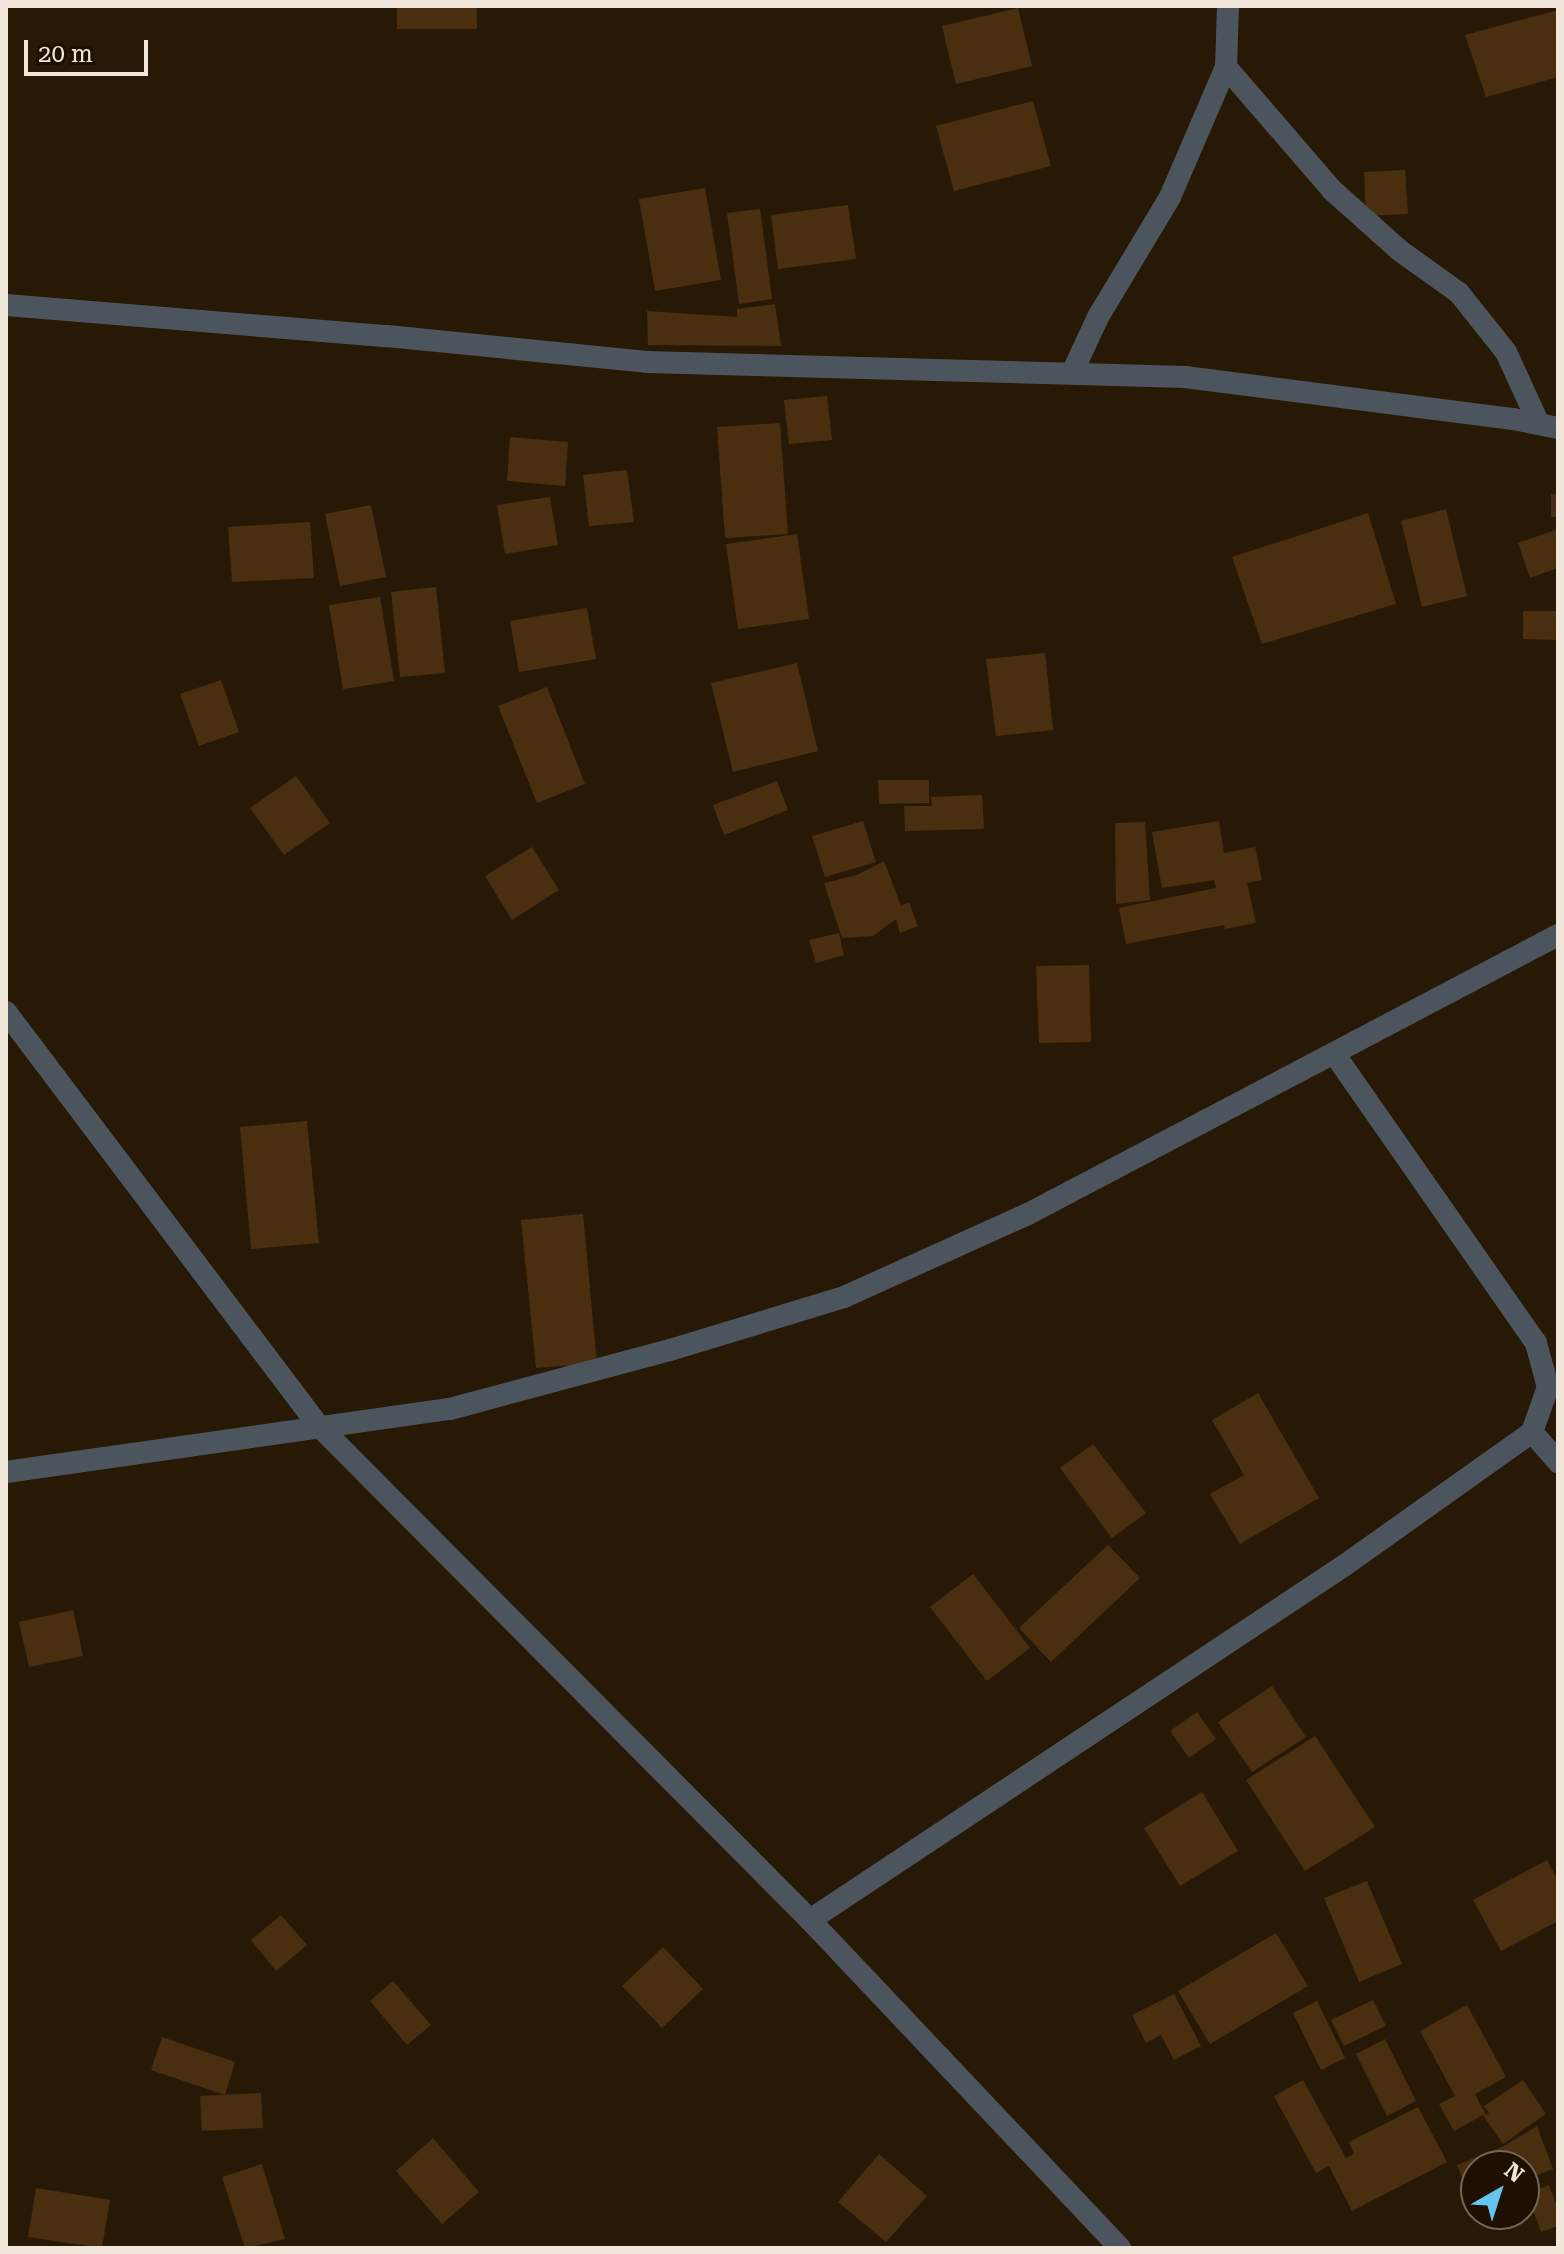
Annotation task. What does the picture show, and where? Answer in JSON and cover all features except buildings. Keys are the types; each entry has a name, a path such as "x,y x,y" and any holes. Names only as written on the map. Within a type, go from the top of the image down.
{"street":[{"path":"1072,373 1098,317 1170,197 1226,67 1228,6"},
{"path":"1226,67 1332,190 1399,250 1459,293 1506,352 1549,426"},
{"path":"6,305 387,336 647,362 1185,377 1549,426"},
{"path":"6,1472 318,1425 450,1409 670,1350 844,1297 1028,1214 1558,935"},
{"path":"6,1012 318,1425 810,1920 1120,2248"},
{"path":"810,1920 1332,1573 1532,1432 1548,1387 1536,1343 1334,1053"},
{"path":"1532,1432 1558,1462"}]}
